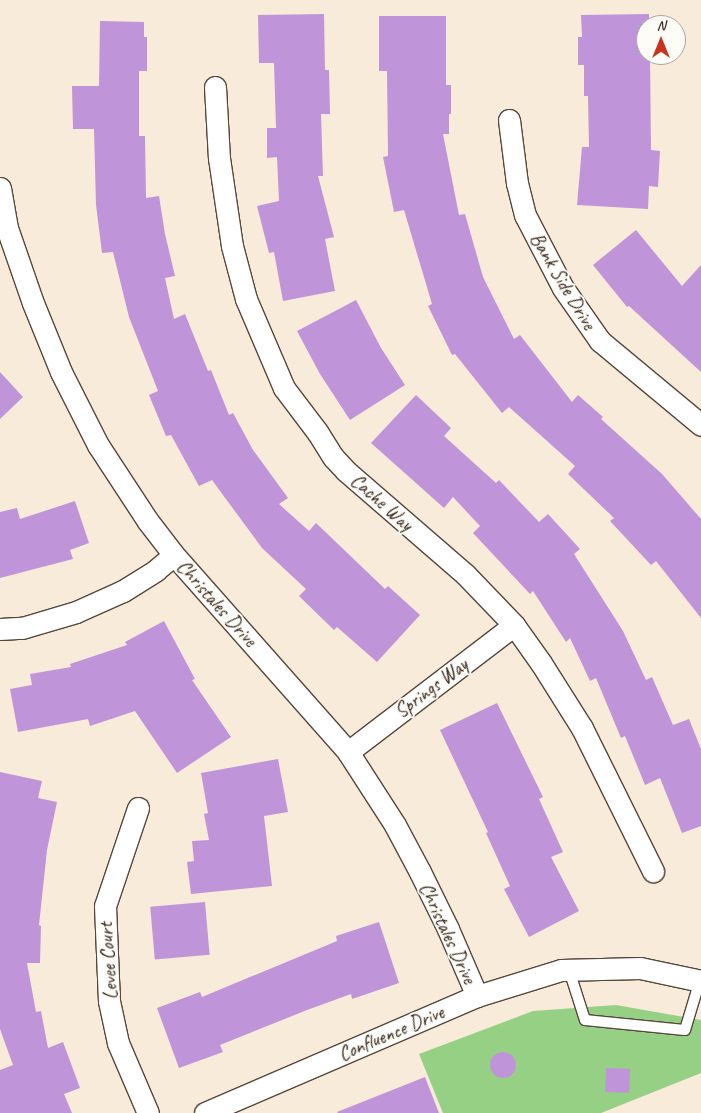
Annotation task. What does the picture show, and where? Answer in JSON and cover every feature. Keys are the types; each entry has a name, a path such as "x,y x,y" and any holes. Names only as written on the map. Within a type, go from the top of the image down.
{"street":[{"name":"Cache Way","path":"215,87 219,158 232,246 246,299 284,388 318,433 333,457 346,471 465,574 514,625 541,663 582,728 652,871"},
{"name":"Bank Side Drive","path":"509,120 517,183 526,215 563,288 600,342 701,425"},
{"name":"Christales Drive","path":"0,188 7,228 33,303 61,372 98,445 147,520 174,555 348,752 395,825 416,864 448,929 477,996"},
{"path":"0,629 22,628 76,612 123,591 174,555"},
{"name":"Springs Way","path":"348,752 514,625"},
{"name":"Levee Court","path":"138,808 104,906 110,1001 118,1043 148,1113"},
{"name":"Confluence Drive","path":"205,1113 477,996 552,972 640,968 700,980"}],"lane":[{"path":"569,970 585,1020 685,1030 700,980"}],"green space":[{"path":"616,1005 701,1020 701,1073 601,1113 443,1113 419,1054 533,1011"}],"building":[{"path":"324,14 325,70 329,70 330,114 321,114 323,176 318,176 334,237 325,239 335,291 283,301 274,252 269,253 257,206 279,201 277,157 267,158 267,128 276,128 274,63 259,63 258,15"},
{"path":"649,14 636,15 636,65 650,65 651,150 660,151 658,187 649,186 648,209 577,205 582,147 589,147 588,96 584,96 584,65 578,65 578,37 582,37 581,15"},
{"path":"379,16 446,16 446,85 451,85 451,114 449,114 449,134 443,134 459,215 465,214 483,277 514,339 520,335 572,402 578,395 603,417 601,419 662,474 701,519 701,618 656,561 651,565 610,521 614,518 568,474 575,466 509,407 502,413 455,354 452,355 428,306 432,304 404,210 394,212 383,157 388,156 387,71 379,71"},
{"path":"100,21 144,22 144,37 147,37 147,71 139,71 139,136 145,136 146,198 159,196 165,234 175,276 165,278 174,319 185,314 208,371 211,370 229,415 233,413 253,450 288,498 279,504 309,531 316,523 385,589 388,586 420,615 377,662 337,627 334,630 299,596 306,589 262,548 212,480 199,486 171,435 166,436 149,395 158,391 129,317 113,252 102,253 96,205 94,129 73,129 72,86 99,86"},
{"path":"636,230 682,286 701,265 701,372 629,306 627,307 593,265"},
{"path":"356,300 381,348 405,385 350,420 320,374 297,331"},
{"path":"0,372 23,397 0,419"},
{"path":"416,395 451,428 444,436 496,483 499,480 539,522 548,514 580,549 574,554 623,631 646,680 652,677 673,725 689,719 701,749 701,826 682,833 660,778 645,785 625,736 621,738 596,678 590,681 570,638 566,642 533,591 530,594 473,533 480,526 453,497 444,508 371,443"},
{"path":"75,501 89,543 70,550 73,559 0,578 0,512 17,508 20,519"},
{"path":"164,621 195,679 192,680 231,737 177,773 135,711 90,726 88,719 18,732 10,689 32,685 30,674 71,667 70,664 127,645 125,642"},
{"path":"497,703 543,797 539,799 563,852 551,857 579,911 529,937 504,889 510,886 486,833 488,832 440,730"},
{"path":"278,759 288,812 264,816 272,886 191,894 187,862 194,861 192,841 209,840 204,814 208,813 201,773"},
{"path":"0,772 42,781 38,798 57,802 47,850 39,925 41,926 40,963 27,963 36,1012 41,1011 48,1048 63,1042 80,1088 64,1094 72,1113 0,1113 0,1070 13,1065 0,1029"},
{"path":"205,902 210,955 155,960 150,907"},
{"path":"379,922 399,983 352,999 351,994 307,1010 220,1045 223,1052 179,1068 157,1008 200,992 202,997 337,941 336,936"},
{"path":"503,1052 512,1056 516,1065 512,1074 503,1078 494,1074 490,1065 494,1056"},
{"path":"606,1068 630,1069 629,1093 605,1092"},
{"path":"425,1077 439,1113 337,1112"}]}
